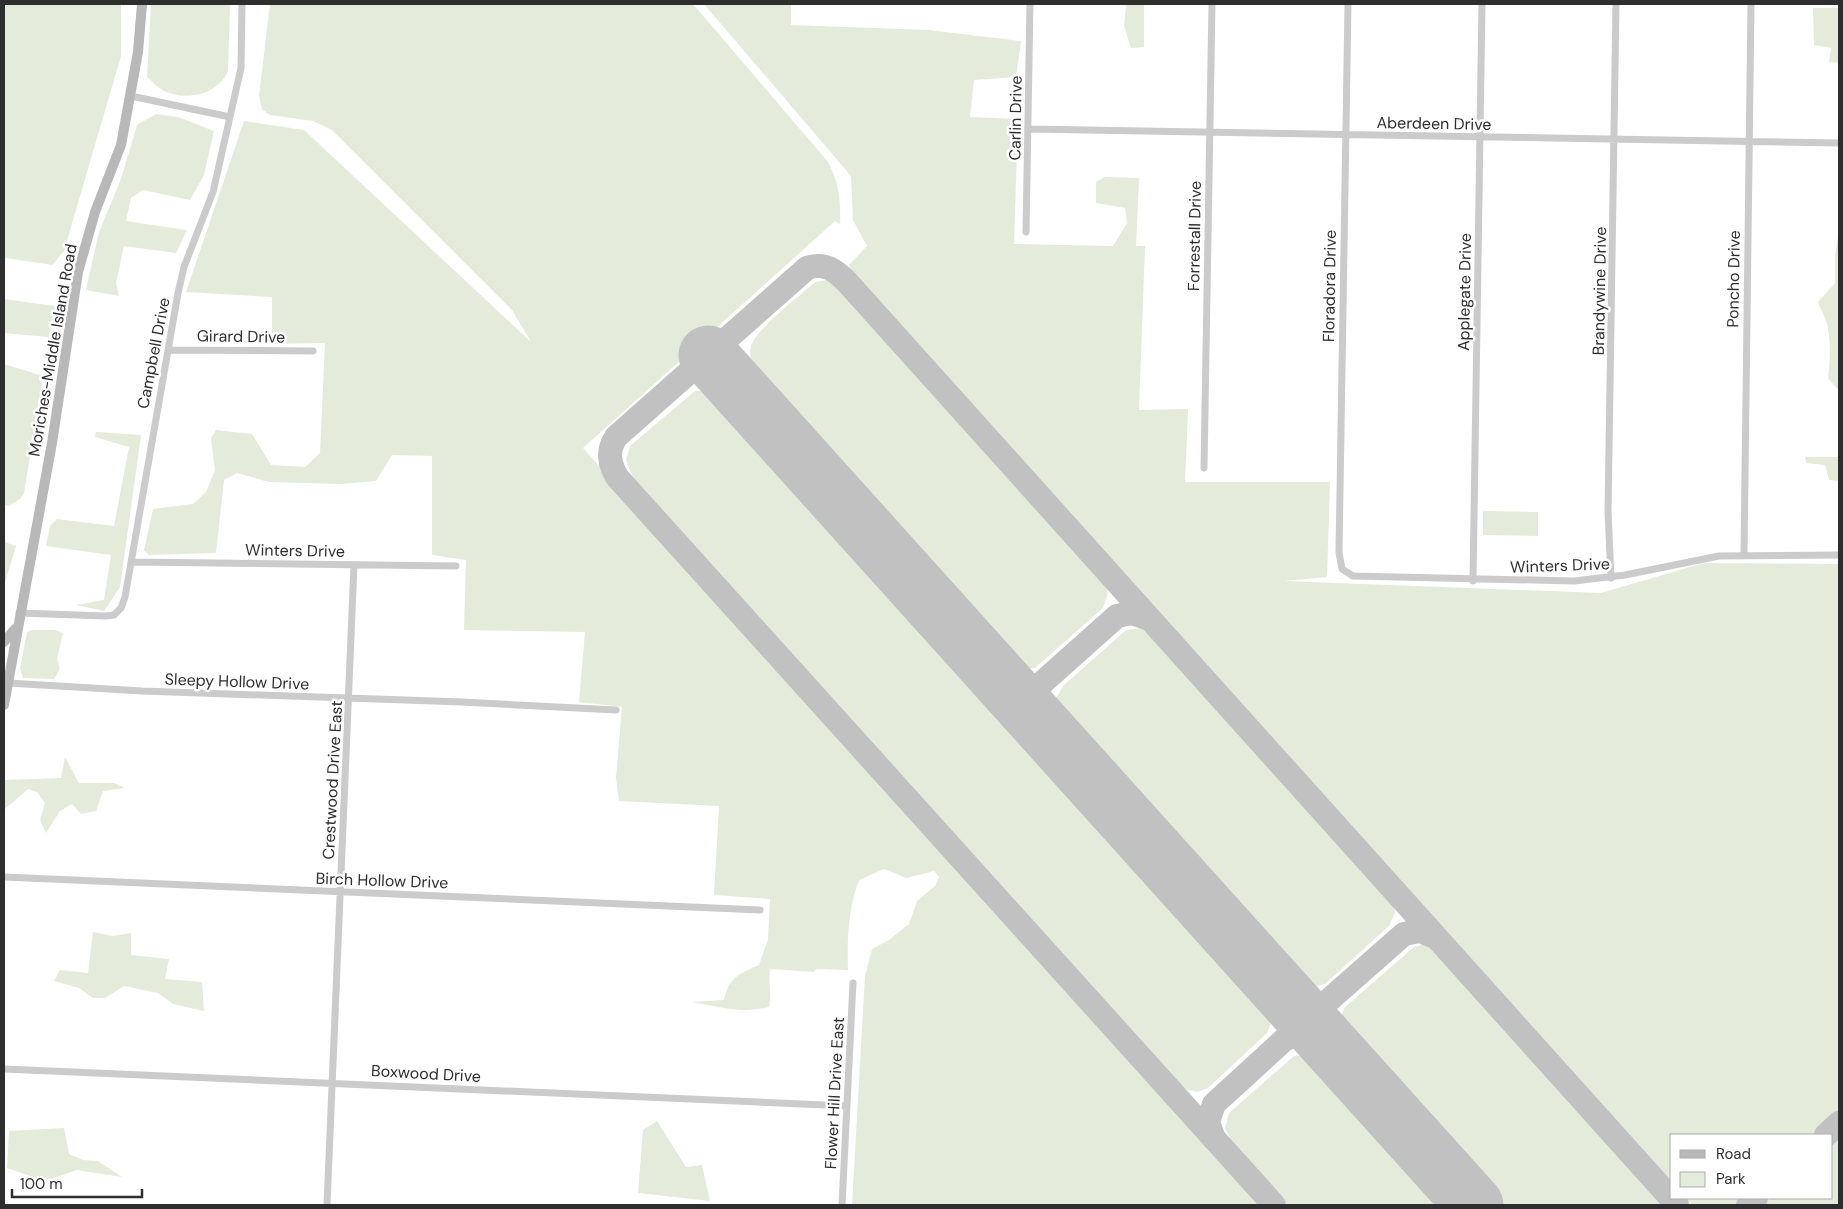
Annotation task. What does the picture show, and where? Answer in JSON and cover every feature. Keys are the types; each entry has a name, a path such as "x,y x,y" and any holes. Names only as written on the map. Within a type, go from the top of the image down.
{"main road":[{"name":"Moriches-Middle Island Road","path":"4,705 6,680 52,444 78,272 95,212 121,145 138,52 142,4"},
{"path":"4,642 17,626"}],"street":[{"name":"Campbell Drive","path":"19,613 114,615 121,608 132,562 184,267 213,192 241,68 242,4"},
{"name":"Carlin Drive","path":"1026,232 1030,4"},
{"name":"Forrestall Drive","path":"1204,468 1212,4"},
{"name":"Floradora Drive","path":"1342,568 1339,552 1348,4"},
{"name":"Applegate Drive","path":"1473,581 1482,4"},
{"name":"Brandywine Drive","path":"1611,578 1608,512 1616,4"},
{"name":"Poncho Drive","path":"1744,554 1751,4"},
{"path":"131,96 230,117"},
{"name":"Aberdeen Drive","path":"1028,129 1346,136 1839,143"},
{"name":"Girard Drive","path":"168,350 313,351"},
{"name":"Winters Drive","path":"1342,568 1353,576 1473,581 1574,581 1611,578 1694,560 1744,554 1839,555"},
{"name":"Winters Drive","path":"132,562 456,566"},
{"name":"Crestwood Drive East","path":"327,1205 350,699 354,565"},
{"name":"Sleepy Hollow Drive","path":"6,680 350,699 462,702 616,710"},
{"name":"Birch Hollow Drive","path":"4,877 760,910"},
{"name":"Flower Hill Drive East","path":"842,1205 853,983"},
{"name":"Boxwood Drive","path":"4,1069 157,1074 272,1082 333,1082 847,1106"}],"green space":[{"path":"4,4 121,4 121,56 64,251 52,265 4,259"},
{"path":"151,4 230,4 228,71 217,86 209,91 190,96 171,94 162,90 147,77"},
{"path":"270,4 693,4 828,162 835,177 838,192 840,224 835,221 583,448 948,853 947,857 952,864 958,864 1264,1205 852,1205 865,976 872,949 889,940 909,924 917,901 935,886 939,877 934,871 906,878 884,869 859,880 852,902 849,924 848,970 817,969 814,972 770,969 769,1007 740,1010 692,1002 724,1000 729,987 736,978 745,971 759,965 768,939 770,899 714,895 719,806 619,801 616,778 622,707 579,702 585,632 464,630 466,560 432,555 432,456 392,455 376,481 340,484 269,482 237,473 224,480 216,553 149,555 144,550 153,509 193,504 206,492 215,470 211,438 216,430 252,434 271,465 305,467 320,453 325,343 272,344 272,297 186,292 244,121 304,130 531,342 512,310 332,130 313,121 270,115 262,109 259,96"},
{"path":"704,4 791,4 791,25 929,30 1021,41 1016,77 974,80 970,117 1018,119 1014,244 1113,246 1127,223 1125,208 1096,203 1096,182 1105,177 1139,178 1136,246 1145,246 1139,410 1188,409 1185,482 1330,482 1327,577 1284,581 1601,593 1704,563 1839,564 1839,1112 1814,1134 1670,1134 1670,1181 851,273 849,265 867,246 853,220 851,176"},
{"path":"1123,4 1144,4 1144,47 1131,48 1124,26 1126,6"},
{"path":"1813,8 1839,8 1839,63 1829,62 1831,48 1814,45"},
{"path":"156,114 178,117 214,131 204,175 190,200 143,190 131,198 126,221 187,230 176,253 124,246 116,283 119,296 86,290 99,232 121,179 137,125"},
{"path":"1838,236 1839,391 1828,378 1829,335 1818,302 1835,283 1835,256"},
{"path":"827,280 840,285 1104,580 1108,593 1103,608 1035,668 1024,669 1012,661 757,380 750,354 751,346 761,330 815,282"},
{"path":"4,299 55,306 49,337 4,333"},
{"path":"4,364 43,376 24,493 20,499 9,506 4,505"},
{"path":"695,391 712,391 726,401 1266,1003 1273,1018 1267,1033 1208,1088 1197,1092 1185,1089 633,477 626,460 630,446"},
{"path":"96,432 141,435 120,587 104,611 76,605 104,600 111,555 46,546 50,526 57,519 114,526 129,447 95,437"},
{"path":"1805,457 1839,457 1839,481 1829,480 1825,465 1806,463"},
{"path":"1483,511 1538,512 1538,536 1483,535"},
{"path":"4,542 16,546 4,586"},
{"path":"1143,628 1153,633 1392,898 1395,913 1389,926 1325,984 1313,987 1300,981 1061,716 1056,699 1063,686 1126,630"},
{"path":"32,630 55,630 63,633 57,659 60,669 54,679 23,678 20,669 27,632"},
{"path":"65,757 79,783 114,783 125,788 103,791 96,811 81,814 72,804 60,811 46,833 40,820 45,803 37,792 28,789 5,809 4,780 61,778"},
{"path":"93,932 113,936 131,933 131,955 169,959 165,979 202,982 204,1011 173,1004 158,993 124,986 105,998 93,998 79,988 54,981 60,970 88,973"},
{"path":"1425,944 1436,948 1668,1205 1502,1205 1346,1033 1341,1017 1344,1008 1414,947"},
{"path":"1307,1055 1319,1063 1449,1205 1288,1205 1233,1144 1225,1128 1229,1113 1294,1056"},
{"path":"657,1121 686,1167 702,1165 710,1201 638,1193 643,1130"},
{"path":"64,1128 69,1154 83,1160 98,1161 122,1177 77,1170 45,1181 7,1168 9,1131"},
{"path":"1839,1136 1839,1205 1762,1205 1770,1199 1833,1199 1833,1142"},
{"path":"1686,1199 1742,1199 1735,1205 1692,1205"}],"taxiway":[{"path":"1274,1205 614,472 610,452 616,437 807,268 813,266 829,268 847,282 1670,1197"},
{"path":"1039,723 1035,697 1043,682 1117,616 1132,613 1150,619"},
{"path":"1001,680 1022,688 1032,687 1043,682"},
{"path":"1326,1042 1322,1031 1321,1015 1329,1000 1404,934 1420,931 1437,938"},
{"path":"1284,1040 1292,1026 1289,1000"},
{"path":"1214,1139 1208,1122 1214,1104 1284,1040 1295,1035 1305,1035 1326,1042"},
{"path":"1827,1134 1839,1123"},
{"path":"1672,1199 1677,1205"},
{"path":"1748,1205 1755,1199"}],"runway":[{"path":"708,355 1474,1205"}]}
